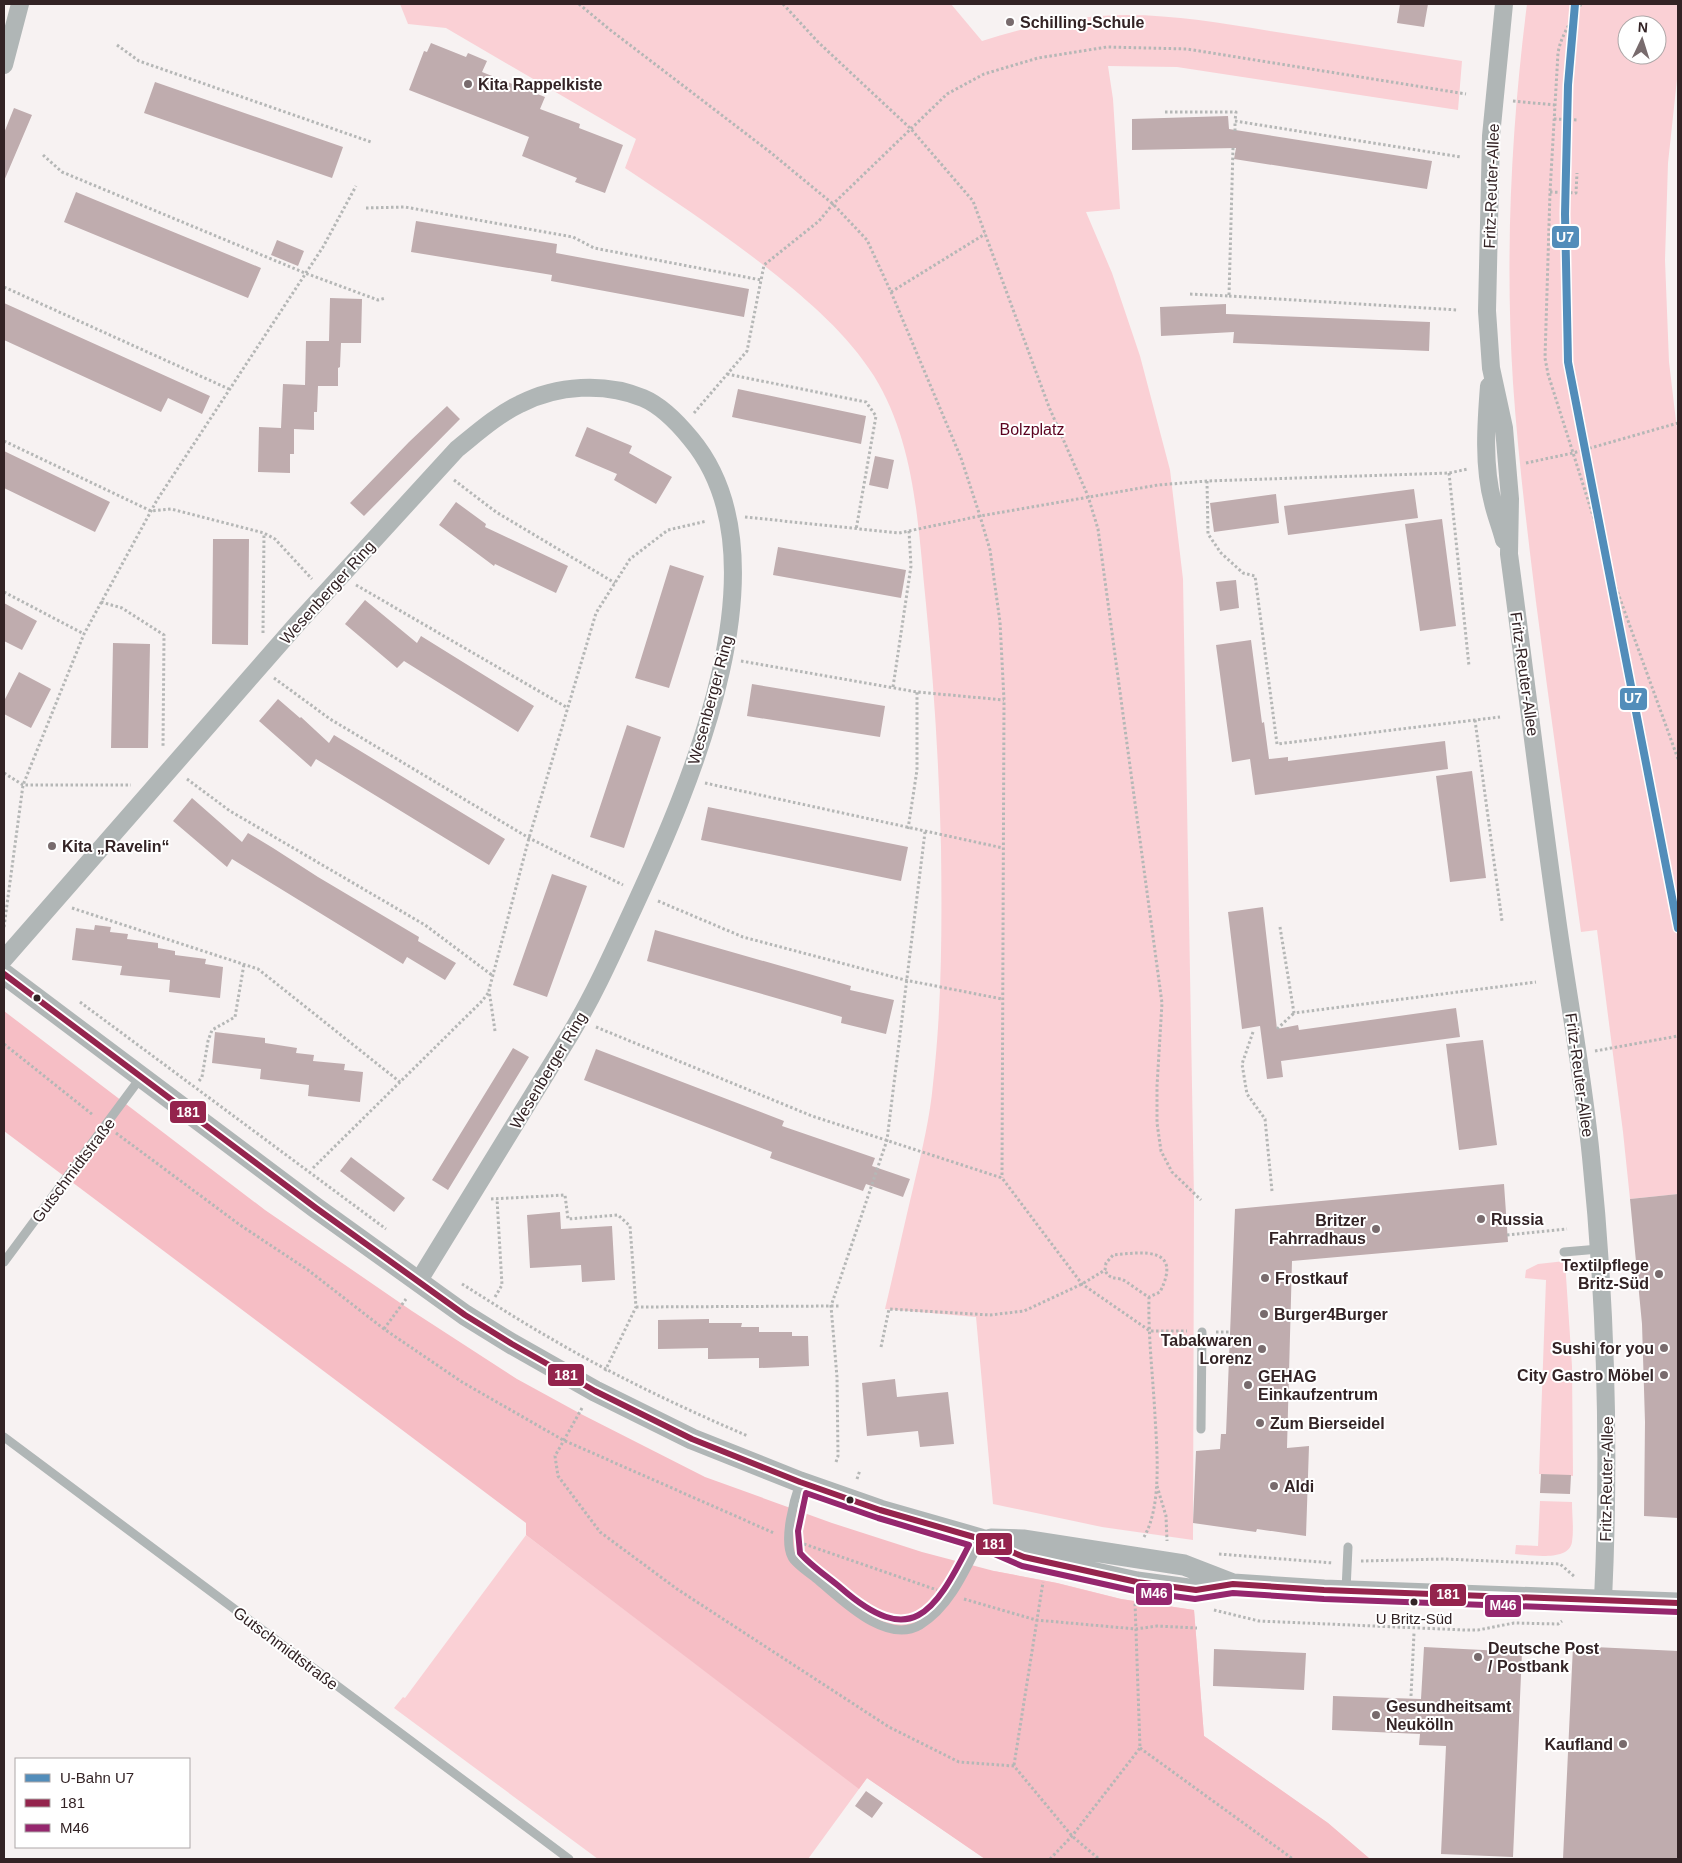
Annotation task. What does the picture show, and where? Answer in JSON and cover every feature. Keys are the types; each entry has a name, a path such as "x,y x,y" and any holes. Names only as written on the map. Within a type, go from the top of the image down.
{"street":[{"path":"4,65 20,4"},
{"name":"Fritz-Reuter-Allee","path":"1504,4 1490,163 1487,311 1491,368 1486,430 1488,467 1492,502 1509,554 1556,912 1578,1054 1591,1155 1605,1342 1607,1423 1606,1534 1602,1600"},
{"name":"Wesenberger Ring","path":"4,959 275,649 457,449 520,403 548,394 578,388 602,388 630,393 650,401 666,412 682,428 708,463 720,492 732,546 733,595 731,622 724,657 704,730 688,780 640,894 579,1020 418,1282"},
{"path":"4,974 465,1315 595,1391 692,1439 800,1482 880,1510 981,1539 1024,1557 1137,1582 1196,1590 1233,1584 1678,1603"}],"lane":[{"name":"Gutschmidtstraße","path":"4,1262 141,1077"},
{"path":"1564,1252 1599,1249"},
{"path":"1201,1429 1202,1332"},
{"name":"Gutschmidtstraße","path":"4,1437 569,1859"},
{"path":"800,1482 792,1504 788,1538 792,1558 854,1610 878,1626 900,1630 918,1626 932,1616 951,1595 981,1539"},
{"path":"1346,1590 1348,1548"}],"path":[{"path":"579,4 770,152 833,204 867,240 961,458 990,550 1000,622 1004,700 1002,1178"},
{"path":"783,4 818,42 910,130 972,201 1049,407 1088,496 1098,528 1162,1003 1157,1086 1157,1123 1162,1151 1172,1172 1202,1200"},
{"path":"1581,4 1560,43 1550,192 1545,358 1548,374 1614,582 1678,759"},
{"path":"117,45 139,61 371,142"},
{"path":"682,428 747,351 764,265 819,221 833,204 947,94 984,74 1038,58 1107,47 1187,49 1466,94"},
{"path":"1513,101 1555,104"},
{"path":"1165,112 1236,112 1235,131"},
{"path":"1554,119 1577,120"},
{"path":"1235,121 1461,157"},
{"path":"1229,296 1233,148"},
{"path":"43,155 62,172 305,273 378,300 386,298"},
{"path":"1550,192 1576,193 1577,173"},
{"path":"4,926 23,785 84,634 151,511 323,247 356,186"},
{"path":"366,208 405,207 564,236 594,248 761,280"},
{"path":"891,292 985,234"},
{"path":"4,287 229,389"},
{"path":"1190,294 1458,310"},
{"path":"727,374 866,402 876,416 856,530"},
{"path":"1518,464 1573,453 1678,423"},
{"path":"4,440 151,511 171,509 264,533 276,539 326,593"},
{"path":"440,469 496,512 615,584"},
{"path":"495,1031 490,990 493,976 529,838 596,613 630,559 668,530 727,517 899,533 980,516 1158,485 1207,481 1449,473 1469,469"},
{"path":"1449,473 1469,666"},
{"path":"1207,481 1208,534 1220,553 1243,573 1255,576 1277,744 1500,717"},
{"path":"893,687 911,566 909,531"},
{"path":"264,533 263,639 275,649"},
{"path":"341,576 568,708"},
{"path":"4,592 84,634"},
{"path":"101,602 122,608 164,635 163,754 172,767 230,811 425,925 493,976"},
{"path":"724,657 917,692 1004,700"},
{"path":"260,667 330,719 529,838 640,894 743,937 908,981 1002,999"},
{"path":"908,829 917,770 917,692"},
{"path":"1475,720 1502,921"},
{"path":"4,772 23,785 139,786 148,794"},
{"path":"688,780 1002,848"},
{"path":"836,1462 838,1456 837,1377 831,1306 886,1140 908,981 925,832"},
{"path":"54,902 258,969 400,1082"},
{"path":"1280,926 1294,1013"},
{"path":"199,1082 202,1077 208,1041 212,1030 235,1017 244,964"},
{"path":"1277,1029 1294,1013 1536,982"},
{"path":"313,1168 482,1001 490,990"},
{"path":"74,997 393,1235"},
{"path":"579,1020 812,1116 1002,1178 1082,1284 1150,1331 1202,1332"},
{"path":"1253,1032 1242,1064 1247,1094 1266,1119 1272,1191"},
{"path":"1578,1054 1678,1036"},
{"path":"4,1044 106,1125 240,1225 308,1270 384,1329 462,1382 563,1440 788,1538 951,1595 1036,1620 1136,1629 1157,1626 1197,1628"},
{"path":"468,1201 565,1195 568,1219 618,1215 630,1226 636,1307 595,1391 581,1409 555,1456 558,1476 600,1532 677,1588 889,1727 960,1762 1014,1766 1072,1836 1099,1859"},
{"path":"495,1297 502,1284 497,1199"},
{"path":"1507,1235 1567,1229"},
{"path":"1146,1252 1160,1257 1165,1262 1167,1270 1160,1292 1149,1297 1122,1280 1115,1280 1106,1274 1105,1270 1106,1263 1113,1255 1146,1252"},
{"path":"430,1263 549,1338 606,1369 664,1398 757,1439"},
{"path":"880,1347 889,1309 990,1315 1024,1311 1082,1284 1105,1270"},
{"path":"384,1329 418,1282"},
{"path":"1143,1542 1149,1528 1157,1485 1157,1445 1149,1297"},
{"path":"636,1307 840,1306"},
{"path":"856,1482 860,1470"},
{"path":"1157,1485 1166,1516 1167,1541"},
{"path":"1293,1560 1347,1562 1424,1559 1560,1564 1602,1600"},
{"path":"1014,1766 1044,1576"},
{"path":"1050,1859 1072,1836 1140,1748 1135,1595"},
{"path":"1210,1610 1258,1622 1390,1629 1478,1630 1514,1623 1558,1624 1568,1618"},
{"path":"1411,1696 1414,1634"},
{"path":"1140,1748 1293,1859"}],"green space":[{"name":"Bolzplatz","path":"400,4 951,4 982,41 1070,19 1143,15 1207,21 1462,61 1458,110 1177,67 1108,66 1113,99 1120,209 1086,212 1112,273 1140,356 1170,470 1183,579 1194,1198 1193,1540 1102,1527 993,1504 976,1317 885,1309 928,1121 936,1054 941,966 940,817 929,634 913,487 899,429 888,402 874,376 852,346 814,307 735,244 625,168 636,139 446,28 408,24"},
{"path":"1527,4 1678,4 1678,70 1668,163 1665,260 1669,362 1678,438 1678,1194 1630,1199 1597,930 1581,932 1536,602 1515,410 1511,336 1510,241 1513,146"},
{"path":"1565,1261 1572,1366 1573,1476 1539,1474 1546,1280 1525,1278 1526,1270 1538,1264"},
{"path":"1540,1501 1572,1502 1572,1542 1569,1548 1557,1555 1515,1554 1516,1545 1538,1546"},
{"path":"526,1535 859,1788 994,1571 1057,1583 1121,1599 1194,1610 1204,1736 1328,1823 1370,1859 985,1859 867,1778 808,1859 598,1859 394,1708 403,1697 405,1698"}],"shaded area":[{"path":"4,1011 265,1210 412,1311 517,1379 705,1477 832,1523 922,1552 994,1571 1057,1583 1121,1599 1194,1610 1204,1736 1328,1823 1370,1859 985,1859 867,1778 859,1789 526,1535 526,1523 4,1131"}],"building":[{"path":"1400,4 1428,4 1424,27 1397,23"},
{"path":"431,43 466,57 468,53 487,61 482,72 545,97 540,109 580,124 579,128 623,145 605,193 575,182 577,178 522,156 529,137 409,90 424,51 427,52"},
{"path":"155,82 343,147 332,178 144,113"},
{"path":"14,108 32,115 4,181 4,133"},
{"path":"1228,116 1229,129 1432,161 1427,189 1234,159 1236,148 1132,150 1132,119"},
{"path":"76,192 261,268 248,298 64,222"},
{"path":"416,221 557,244 556,253 749,289 744,317 551,281 552,275 411,252"},
{"path":"277,240 304,251 298,266 271,255"},
{"path":"330,298 362,299 361,343 341,343 338,386 318,386 317,412 314,412 314,430 294,429 294,454 290,454 290,473 258,472 259,427 281,428 283,384 305,385 306,341 329,341"},
{"path":"4,303 210,396 202,414 168,398 161,412 4,340"},
{"path":"1226,304 1226,314 1430,322 1429,351 1233,343 1234,332 1161,336 1160,307"},
{"path":"738,389 866,416 861,444 732,417"},
{"path":"447,406 460,419 364,516 350,503"},
{"path":"587,427 632,446 629,453 672,477 656,504 614,480 617,474 575,456"},
{"path":"4,451 110,502 95,532 4,488"},
{"path":"875,456 894,460 888,489 869,485"},
{"path":"1414,489 1418,518 1288,535 1284,506"},
{"path":"1276,494 1279,523 1214,532 1210,503"},
{"path":"456,502 486,524 485,527 568,566 556,593 495,564 494,566 439,525"},
{"path":"1442,519 1456,626 1420,631 1405,524"},
{"path":"213,539 249,539 248,645 212,644"},
{"path":"778,547 906,570 901,598 773,575"},
{"path":"670,565 704,576 669,688 635,678"},
{"path":"1236,580 1239,608 1220,611 1216,582"},
{"path":"365,600 417,643 421,636 534,706 518,732 404,661 397,668 345,624"},
{"path":"4,603 37,621 22,650 4,641"},
{"path":"1251,640 1262,723 1264,722 1269,759 1288,757 1288,761 1445,741 1448,769 1255,795 1250,759 1232,762 1216,645"},
{"path":"113,643 150,644 148,748 111,748"},
{"path":"19,672 51,689 31,728 4,714 4,701"},
{"path":"752,684 885,706 880,737 747,716"},
{"path":"278,699 329,743 334,735 505,839 489,865 316,759 311,767 259,721"},
{"path":"627,725 661,737 624,848 590,837"},
{"path":"1472,771 1486,878 1450,882 1436,776"},
{"path":"192,798 242,842 248,833 419,937 418,941 456,963 445,980 407,957 403,964 232,859 227,867 173,821"},
{"path":"708,807 908,847 901,881 701,840"},
{"path":"552,874 587,886 547,997 513,985"},
{"path":"1263,907 1277,1029 1298,1025 1299,1030 1456,1008 1460,1037 1281,1061 1283,1077 1267,1079 1260,1026 1242,1029 1228,912"},
{"path":"95,925 111,927 110,932 128,934 127,939 158,943 158,948 175,951 175,955 206,959 205,964 223,967 220,998 169,992 170,980 120,975 122,966 72,960 76,928 94,930"},
{"path":"655,930 851,986 850,990 894,1000 886,1034 841,1023 842,1017 647,961"},
{"path":"215,1032 265,1038 265,1043 297,1048 296,1053 314,1055 313,1061 345,1064 344,1070 363,1072 360,1102 308,1096 309,1085 260,1079 261,1069 212,1063"},
{"path":"1483,1040 1497,1145 1459,1150 1446,1044"},
{"path":"513,1048 529,1057 448,1190 432,1180"},
{"path":"596,1049 784,1121 782,1126 875,1158 872,1166 910,1179 903,1197 866,1184 863,1191 770,1158 772,1152 584,1080"},
{"path":"351,1157 405,1198 394,1212 340,1171"},
{"name":"GEHAG Einkaufzentrum","path":"1504,1184 1508,1242 1292,1261 1287,1448 1309,1446 1306,1536 1257,1529 1256,1532 1193,1523 1196,1451 1220,1449 1221,1434 1226,1434 1235,1209"},
{"path":"1678,1194 1678,1518 1644,1516 1645,1422 1642,1324 1630,1199"},
{"path":"560,1212 561,1229 612,1226 615,1280 582,1282 581,1265 530,1268 527,1215"},
{"path":"709,1319 709,1323 742,1323 741,1327 759,1327 759,1332 792,1332 792,1336 808,1336 809,1366 759,1368 759,1358 708,1359 708,1348 658,1349 658,1320"},
{"path":"895,1379 897,1397 948,1392 954,1444 920,1447 918,1431 867,1436 862,1383"},
{"path":"1541,1474 1571,1475 1570,1494 1540,1493"},
{"name":"Kaufland","path":"1573,1646 1678,1651 1678,1859 1563,1859"},
{"path":"1424,1647 1522,1652 1513,1857 1441,1854 1446,1746 1419,1745 1420,1734 1332,1730 1333,1696 1421,1699"},
{"path":"1214,1649 1306,1653 1304,1690 1213,1686"},
{"path":"866,1791 883,1803 872,1818 855,1806"}],"metro line":[{"name":"U7","path":"1575,4 1568,85 1565,214 1568,362 1678,928"}],"transit line":[{"name":"181","path":"4,974 316,1208 465,1315 595,1391 692,1439 800,1482 880,1510 981,1539 1024,1557 1137,1582 1196,1590 1233,1584 1324,1590 1678,1603"},
{"name":"M46","path":"806,1493 878,1518 969,1545 944,1589 932,1605 918,1615 903,1619 886,1617 865,1606 814,1567 800,1553 798,1531 806,1493"},
{"name":"M46","path":"985,1550 1022,1566 1135,1591 1195,1599 1233,1593 1324,1599 1678,1612"}],"place":[{"name":"Schilling-Schule","path":"1010,22"},
{"name":"Kita Rappelkiste","path":"468,84"},
{"name":"Kita „Ravelin“","path":"52,846"},
{"name":"Russia","path":"1481,1219"},
{"name":"Britzer Fahrradhaus","path":"1376,1229"},
{"name":"Textilpflege Britz-Süd","path":"1659,1274"},
{"name":"Frostkauf","path":"1265,1278"},
{"name":"Burger4Burger","path":"1264,1314"},
{"name":"Sushi for you","path":"1664,1348"},
{"name":"Tabakwaren Lorenz","path":"1262,1349"},
{"name":"City Gastro Möbel","path":"1664,1375"},
{"name":"GEHAG Einkaufzentrum","path":"1248,1385"},
{"name":"Zum Bierseidel","path":"1260,1423"},
{"name":"Aldi","path":"1274,1486"},
{"name":"U Britz-Süd","path":"1414,1602"},
{"name":"Deutsche Post / Postbank","path":"1478,1657"},
{"name":"Gesundheitsamt Neukölln","path":"1376,1715"},
{"name":"Kaufland","path":"1623,1744"}]}
